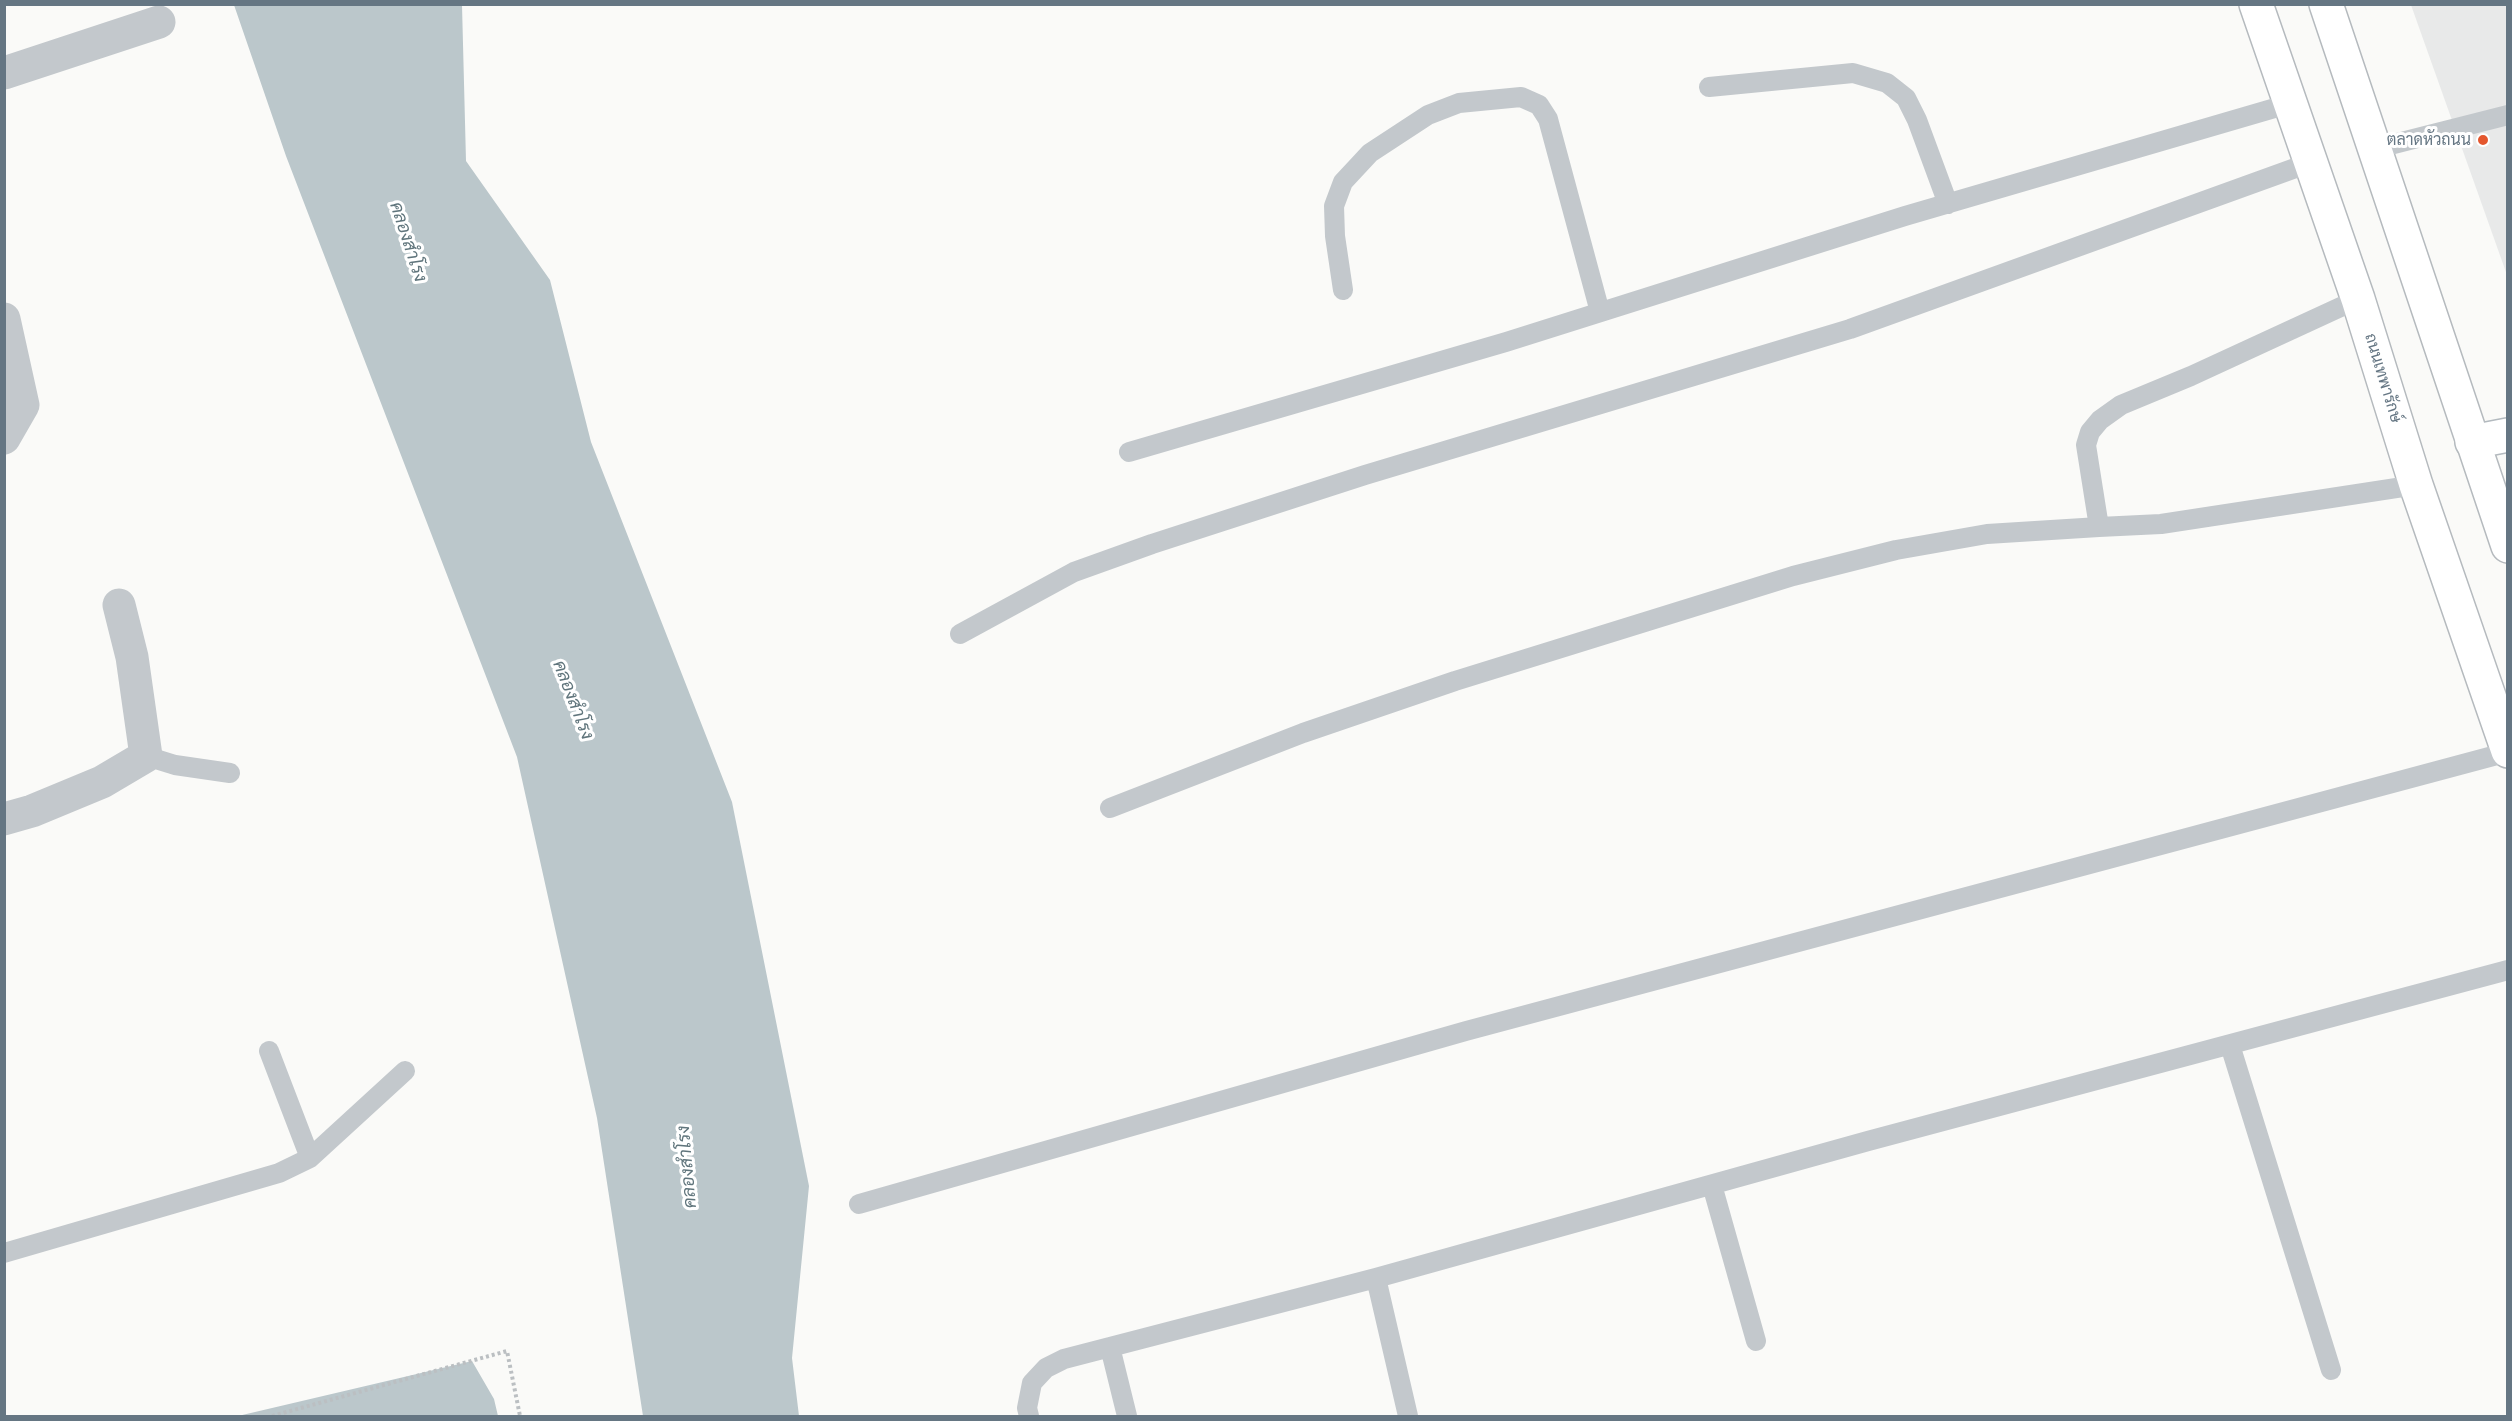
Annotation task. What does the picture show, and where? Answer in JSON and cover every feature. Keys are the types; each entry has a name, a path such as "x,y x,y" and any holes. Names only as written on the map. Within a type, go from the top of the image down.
{"main road":[{"name":"ถนนเทพารักษ์","path":"2256,4 2312,162 2416,485 2508,752"},
{"path":"2326,4 2508,546"},
{"path":"2472,442 2508,435"}],"street":[{"path":"4,73 159,22"},
{"path":"4,319 23,405 4,438"},
{"path":"4,819 32,811 102,782 146,756 132,657 119,606"}],"lane":[{"path":"1709,87 1853,73 1887,83 1906,98 1910,105 1948,204"},
{"path":"1343,290 1335,236 1334,206 1343,182 1370,153 1428,115 1459,103 1521,97 1539,105 1548,119 1600,312"},
{"path":"1129,452 1365,384 1948,204 2292,104"},
{"path":"2374,149 2508,115"},
{"path":"960,634 1074,572 1141,548 1365,476 1850,329 2312,162"},
{"path":"2099,527 2086,445 2090,432 2100,420 2121,405 2191,376 2358,299"},
{"path":"1110,808 1314,729 1466,678 1793,576 1896,550 1976,536 2161,524 2416,485"},
{"path":"859,1204 1466,1031 2508,752"},
{"path":"146,756 175,765 230,773"},
{"path":"1029,1416 1027,1407 1032,1383 1046,1368 1064,1359 1376,1278 1868,1141 2508,970"},
{"path":"2230,1045 2331,1370"},
{"path":"269,1051 310,1158"},
{"path":"4,1252 279,1173 310,1158 405,1071"},
{"path":"1712,1185 1756,1341"},
{"path":"1376,1278 1408,1416"},
{"path":"1110,1347 1127,1416"}],"path":[{"path":"272,1416 507,1351 520,1416"}],"shaded area":[{"name":"ตลาดหัวถนน","path":"2411,5 2507,5 2507,275"}],"water":[{"name":"คลองสำโรง","path":"234,5 462,5 466,161 550,280 591,442 732,802 809,1186 792,1358 799,1416 643,1416 597,1118 517,757 286,156"},
{"path":"472,1361 494,1399 498,1416 238,1416"}],"place":[{"name":"ตลาดหัวถนน","path":"2483,140"}]}
